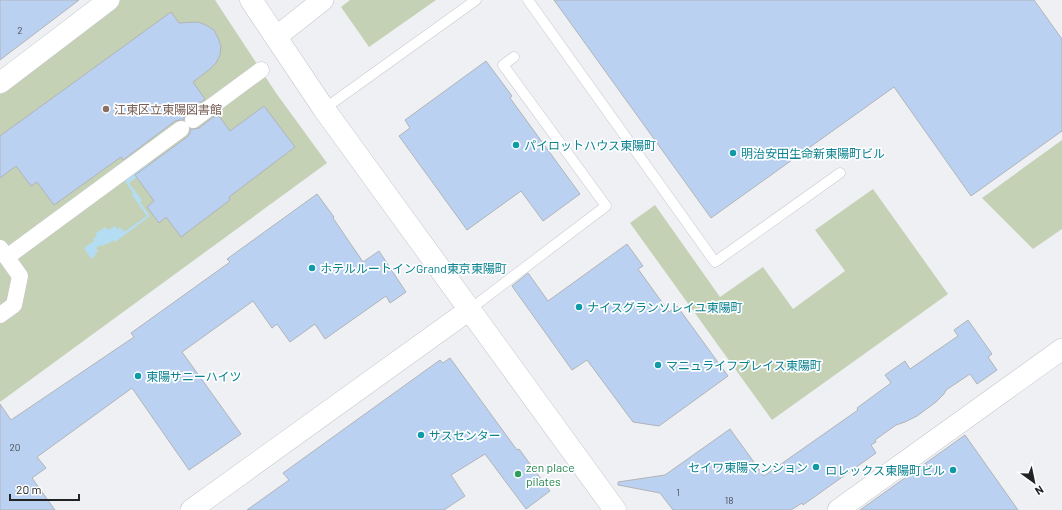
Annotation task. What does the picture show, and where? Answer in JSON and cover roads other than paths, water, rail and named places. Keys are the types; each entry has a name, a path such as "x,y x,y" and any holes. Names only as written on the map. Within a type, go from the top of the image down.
{"street":[{"path":"0,84 109,0"},
{"path":"251,0 324,109 615,510"},
{"path":"276,37 323,0"},
{"path":"0,315 14,305 20,276 3,252 187,125 261,70"},
{"path":"191,510 469,310"},
{"path":"838,510 1062,349"}],"lane":[{"path":"324,109 476,0"},
{"path":"528,0 715,262 840,173"},
{"path":"469,310 606,206 503,65 514,58"}],"water":[{"path":"148,164 150,167 129,183 142,200 140,202 150,216 115,242 113,240 108,244 107,243 103,246 101,245 96,248 98,251 91,259 84,248 94,241 93,239 97,236 95,234 105,227 108,230 115,226 117,229 120,227 124,232 147,216 132,195 133,193 125,181"}],"place":[{"name":"江東区立東陽図書館","path":"106,109"},
{"name":"パイロットハウス東陽町","path":"516,145"},
{"name":"明治安田生命新東陽町ビル","path":"733,153"},
{"name":"ホテルルートインGrand東京東陽町","path":"312,268"},
{"name":"ナイスグランソレイユ東陽町","path":"579,307"},
{"name":"マニュライフプレイス東陽町","path":"658,365"},
{"name":"東陽サニーハイツ","path":"138,376"},
{"name":"サスセンター","path":"421,435"},
{"name":"セイワ東陽マンション","path":"816,467"},
{"name":"ロレックス東陽町ビル","path":"953,470"},
{"name":"zen place pilates","path":"518,474"}]}
